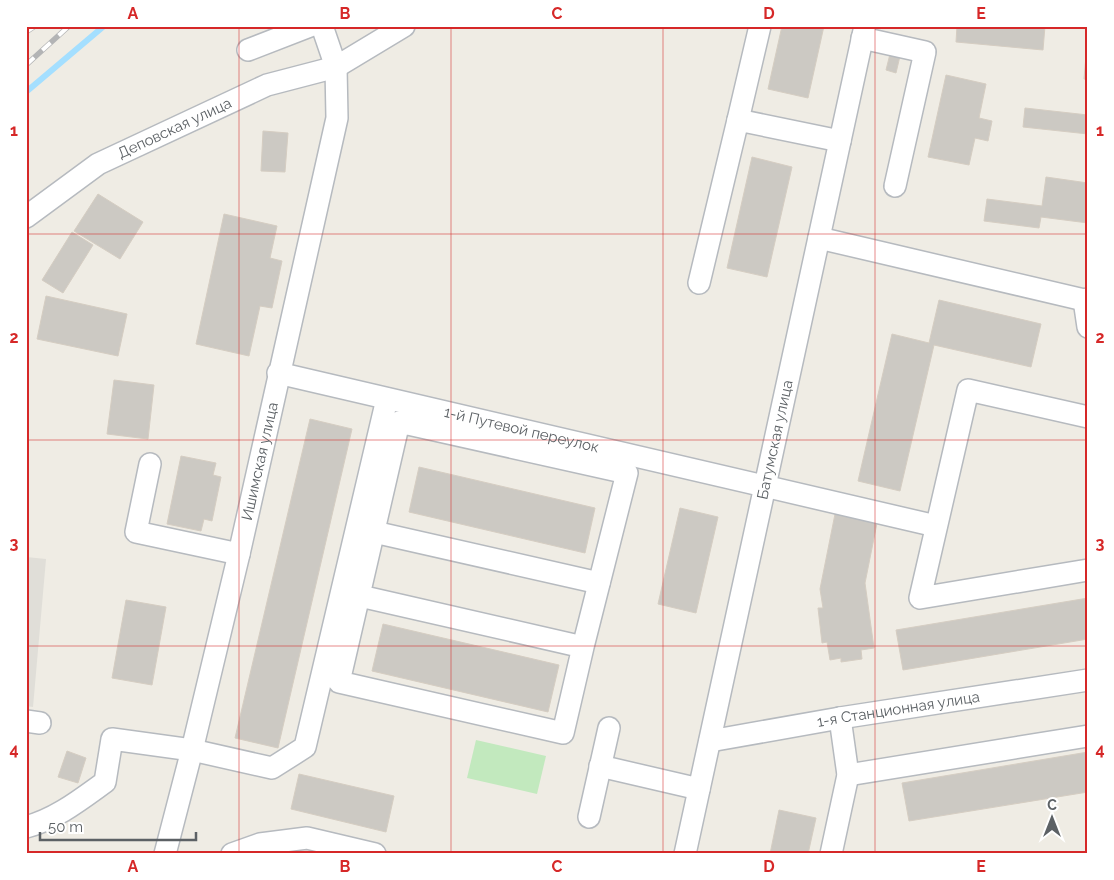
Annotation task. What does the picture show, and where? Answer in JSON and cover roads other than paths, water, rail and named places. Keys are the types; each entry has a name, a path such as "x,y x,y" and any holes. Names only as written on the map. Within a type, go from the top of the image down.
{"street":[{"path":"248,50 310,26"},
{"name":"Ишимская улица","path":"165,854 239,554 278,373 337,118 336,67 322,26"},
{"name":"Деповская улица","path":"26,217 98,164 267,84 336,67 404,26"},
{"path":"699,283 760,26"},
{"path":"864,32 925,52 896,186"},
{"name":"Батумская улица","path":"685,854 864,32"},
{"path":"738,120 840,141"},
{"path":"820,238 1086,299 1088,327"},
{"name":"1-й Путевой переулок","path":"278,373 390,413 765,486 936,526"},
{"path":"1088,417 968,390 920,598 1088,570"},
{"path":"390,413 627,473 562,733 339,682 374,532 390,413"},
{"path":"26,827 67,810 105,782 112,740 192,750 272,768 306,748 390,413"},
{"path":"150,464 136,532 239,554"},
{"path":"374,532 599,583"},
{"path":"360,596 582,647"},
{"name":"1-я Станционная улица","path":"710,741 840,718 1088,680"},
{"path":"832,854 848,775 840,718"},
{"path":"588,817 609,728"},
{"path":"848,775 1088,736"},
{"path":"600,766 699,789"},
{"path":"232,854 260,844 307,838 375,854"}],"waterway":[{"path":"26,92 104,26"}],"railway":[{"path":"26,32 35,26"},
{"path":"26,65 69,26"}]}
